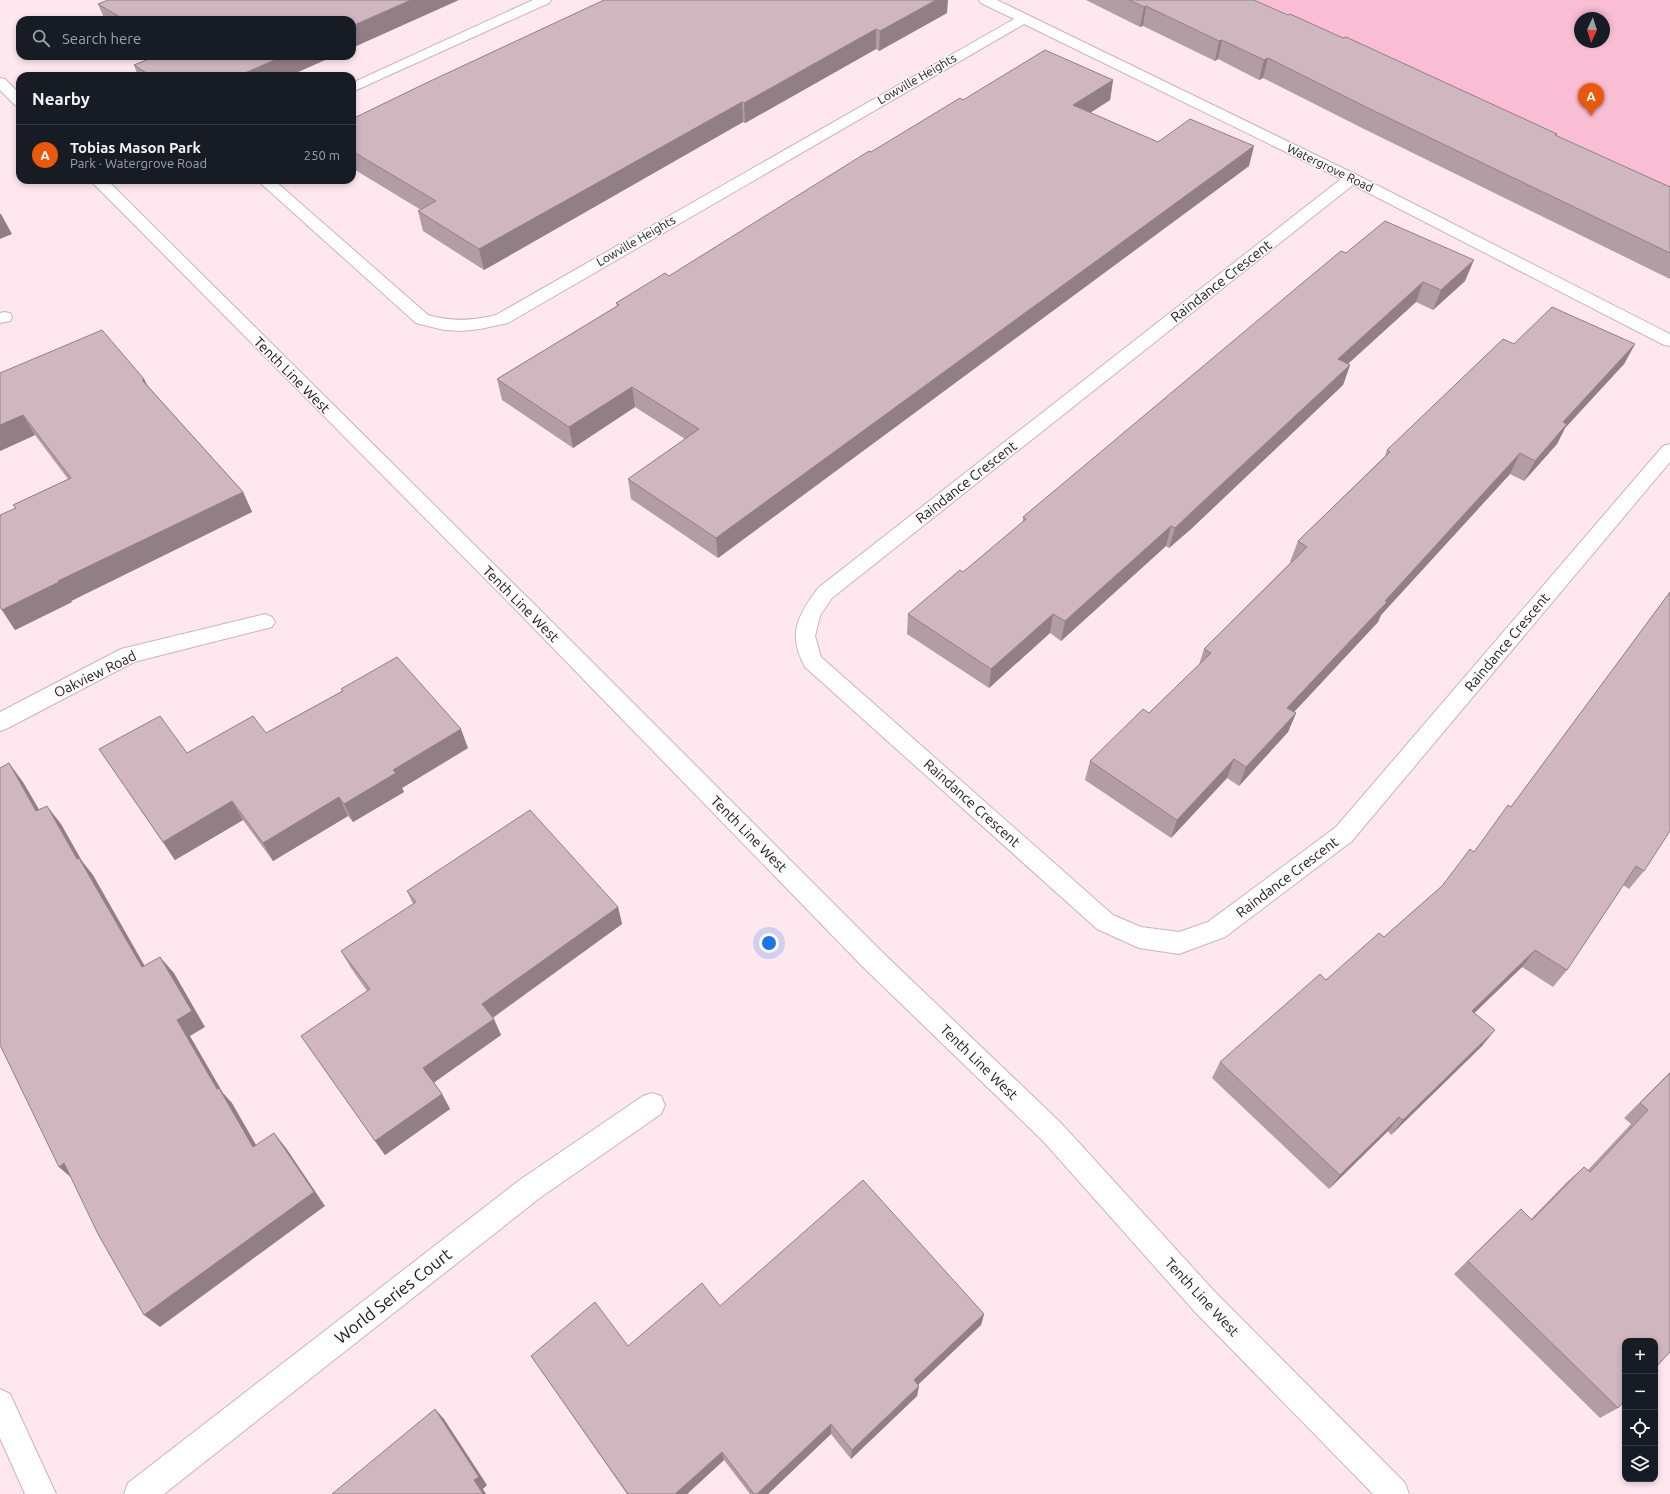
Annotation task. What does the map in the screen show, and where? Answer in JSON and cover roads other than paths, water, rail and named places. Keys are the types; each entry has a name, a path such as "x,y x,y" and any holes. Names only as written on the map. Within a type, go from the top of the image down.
{"street":[{"path":"356,86 544,0"},
{"name":"Watergrove Road","path":"986,0 1352,178 1670,342"},
{"name":"Lowville Heights","path":"270,184 422,318 445,325 474,326 502,318 1023,19"},
{"path":"0,82 16,98"},
{"name":"Raindance Crescent","path":"1352,178 825,593 810,614 805,636 812,661 1105,922 1139,937 1179,943 1216,930 1344,834 1670,450"},
{"name":"Tenth Line West","path":"102,184 530,613 871,958 1052,1132 1205,1302 1394,1494"},
{"name":"Oakview Road","path":"0,722 128,654 265,622"},
{"name":"World Series Court","path":"139,1494 531,1188 652,1105"},
{"path":"0,1404 41,1494"}],"place":[{"name":"Tobias Mason Park","path":"1591,116"}]}
